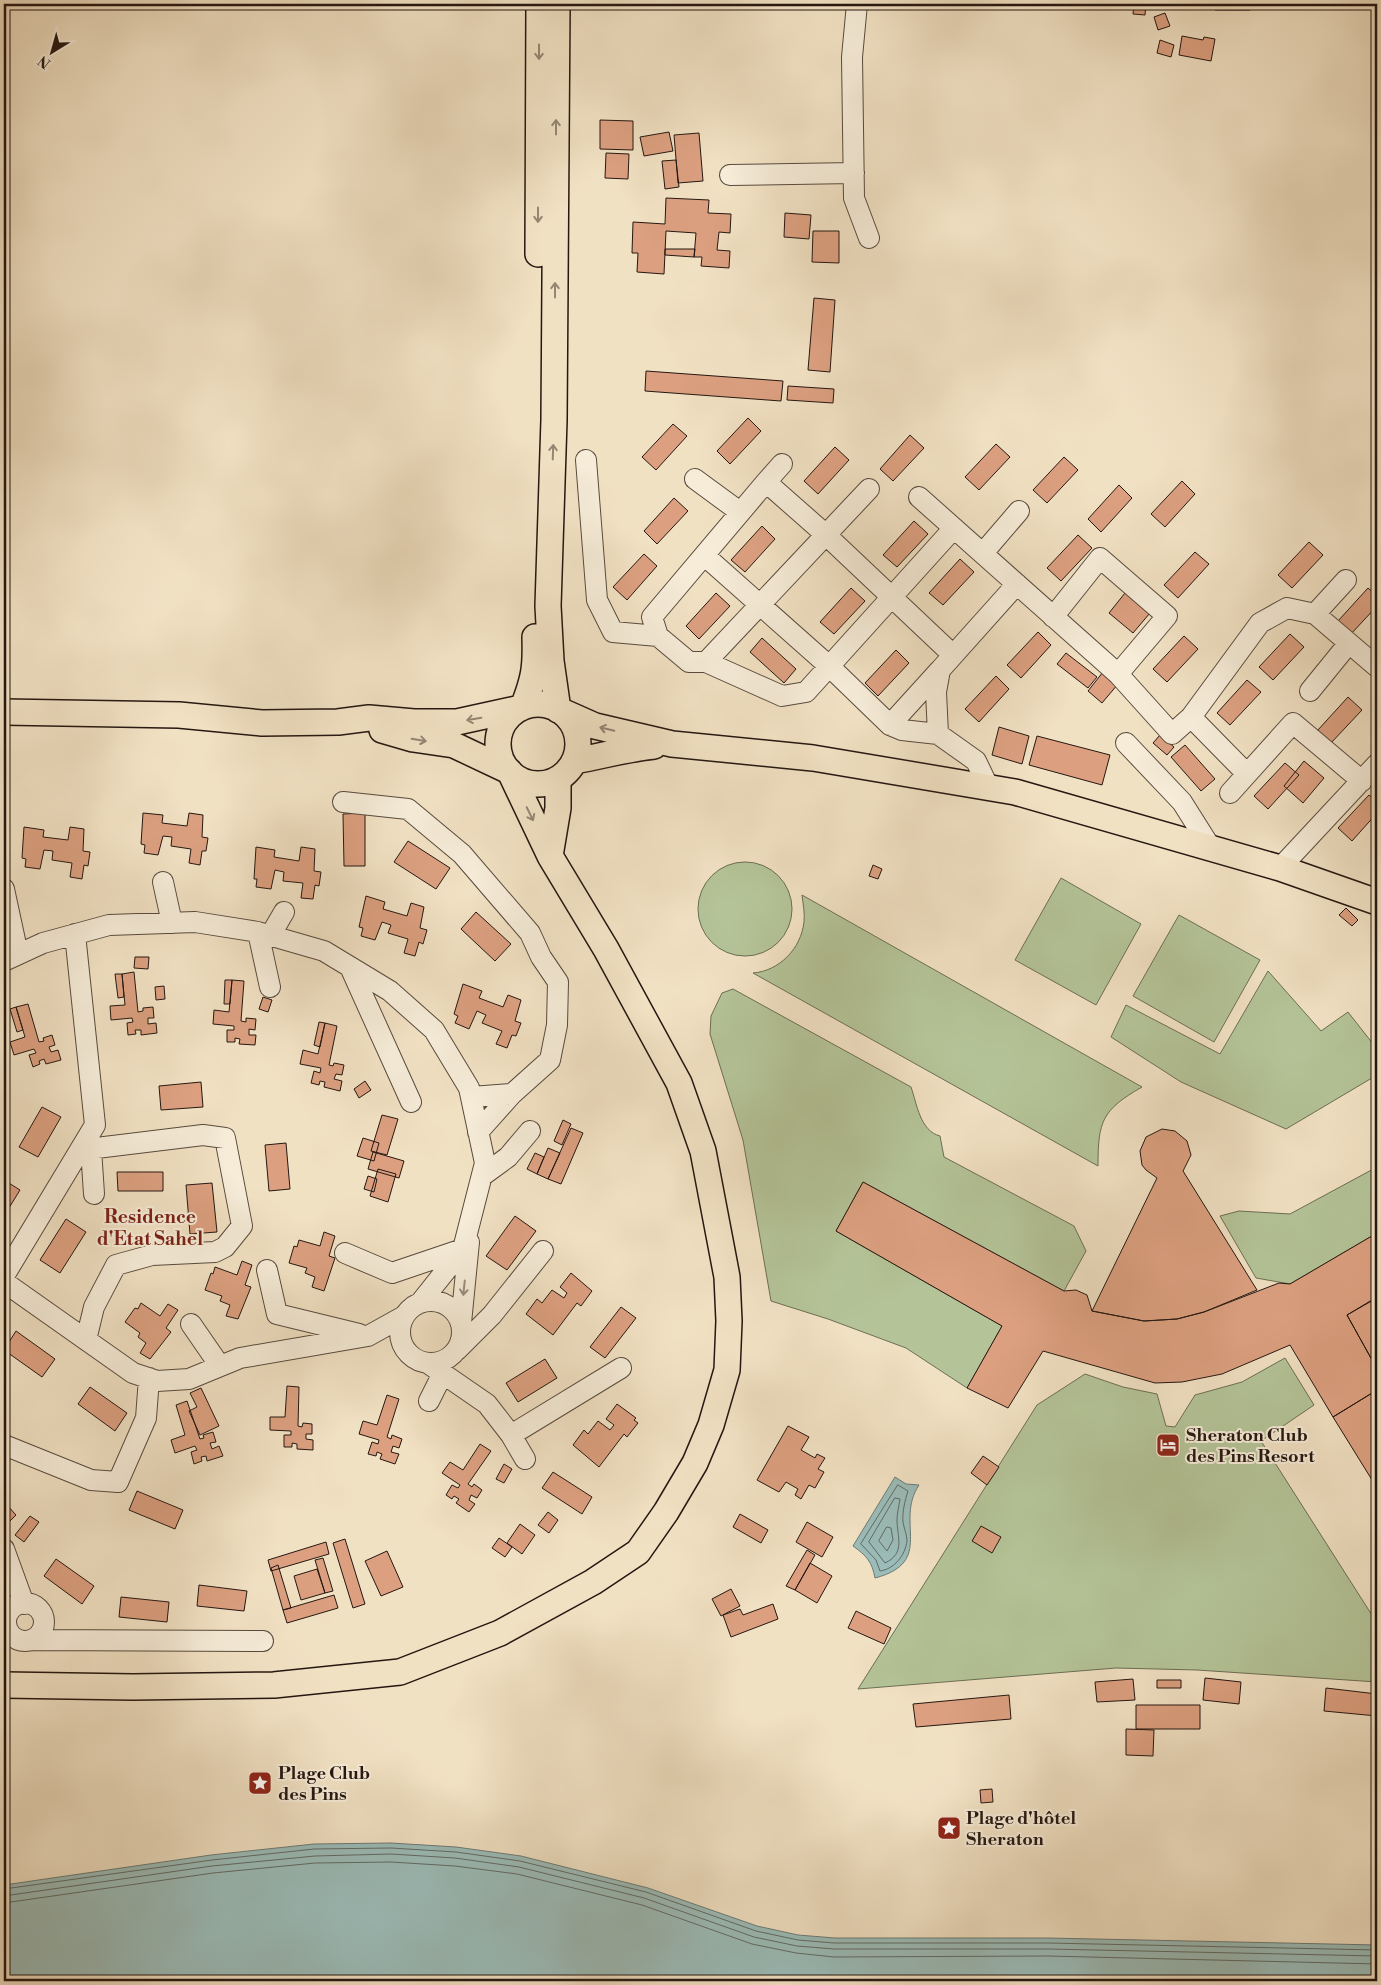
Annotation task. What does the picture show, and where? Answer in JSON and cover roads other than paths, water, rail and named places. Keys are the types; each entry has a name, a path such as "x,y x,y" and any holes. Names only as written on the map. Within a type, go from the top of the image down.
{"main road":[{"path":"4,1685 133,1687 274,1685 400,1672 500,1633 593,1582 638,1552 666,1512 695,1463 711,1425 727,1370 729,1321 727,1277 704,1151 679,1083 610,957 550,856 510,772 502,760 498,748 499,735 504,724 512,714 522,707 532,686 536,660 534,605 539,4"},
{"path":"550,856 566,770 578,750 574,728 568,718 559,710 551,661 548,606 554,420 557,4"},
{"path":"4,712 179,716 262,723 338,722 369,718 414,722 457,722 522,707 541,705 559,710 595,726 672,744 813,758 988,786 1280,868 1377,902"},
{"path":"338,722 413,739 454,745 510,772 520,779 532,783 545,783 566,770 622,749 672,744"}],"street":[{"path":"857,4 852,57 854,198 869,238"},
{"path":"730,176 854,173"},
{"path":"586,460 596,600 612,632 658,636"},
{"path":"782,464 652,617 658,636 689,662 706,662 782,696 806,692 954,528"},
{"path":"696,479 740,512"},
{"path":"766,482 825,534 953,655"},
{"path":"706,662 869,489"},
{"path":"919,496 1118,674 1172,734 1191,717 1260,623 1287,608 1315,614 1377,667"},
{"path":"983,554 1019,511"},
{"path":"705,556 829,666 890,725 902,730 938,734 976,761 988,786"},
{"path":"1053,616 1100,558 1167,616 1118,674"},
{"path":"1315,614 1346,580"},
{"path":"890,725 1017,584"},
{"path":"1310,691 1349,643"},
{"path":"938,734 936,692 940,670"},
{"path":"1191,717 1247,774"},
{"path":"1230,794 1293,723 1362,781"},
{"path":"1126,743 1182,802 1211,848"},
{"path":"1280,868 1377,764"},
{"path":"343,802 408,809 462,854 530,933 541,957 558,982 557,1025 550,1060 512,1094 478,1132"},
{"path":"163,882 172,923"},
{"path":"4,889 11,958 43,943 109,925 195,922 264,934 324,951 390,991 434,1030 469,1088 485,1163 463,1249 420,1303"},
{"path":"270,986 264,934 284,912"},
{"path":"75,934 95,1125 86,1150 5,1273 86,1340 133,1372 157,1381 189,1379 240,1358 368,1336 404,1316 411,1308 429,1301 440,1302 452,1310 461,1323"},
{"path":"350,967 411,1102"},
{"path":"471,1097 512,1094"},
{"path":"482,1176 508,1157 530,1131"},
{"path":"86,1150 203,1135 225,1138 242,1226 225,1247 216,1252 152,1255 116,1266 94,1307 86,1340"},
{"path":"86,1150 94,1194"},
{"path":"456,1352 461,1343 461,1323 471,1222"},
{"path":"345,1253 392,1273 463,1249"},
{"path":"429,1401 436,1368 456,1352 492,1315 543,1251"},
{"path":"267,1270 278,1314 368,1336 404,1348 419,1361 436,1368 487,1404 511,1435 525,1459"},
{"path":"404,1316 400,1332 404,1348"},
{"path":"191,1324 220,1366"},
{"path":"511,1435 621,1368"},
{"path":"4,1445 91,1480 118,1482 146,1418 149,1378"},
{"path":"4,1549 24,1604"},
{"path":"32,1640 41,1632 44,1621 43,1616 35,1606 24,1604 13,1608 9,1613 8,1636 22,1641 263,1641"},
{"path":"44,1621 71,1640"}],"water":[{"path":"895,1477 906,1484 919,1485 912,1499 909,1551 904,1562 893,1571 875,1578 868,1560 853,1546"},
{"path":"391,1843 456,1847 521,1856 648,1888 757,1926 798,1935 835,1938 1048,1938 1377,1945 1377,1981 4,1981 4,1885 211,1855 314,1844"}],"place":[{"name":"Sheraton Club des Pins Resort","path":"1168,1445"},
{"name":"Plage Club des Pins","path":"260,1783"},
{"name":"Plage d'hôtel Sheraton","path":"949,1828"}],"district":[{"name":"Residence d'Etat Sahel","path":"150,1227"}]}
